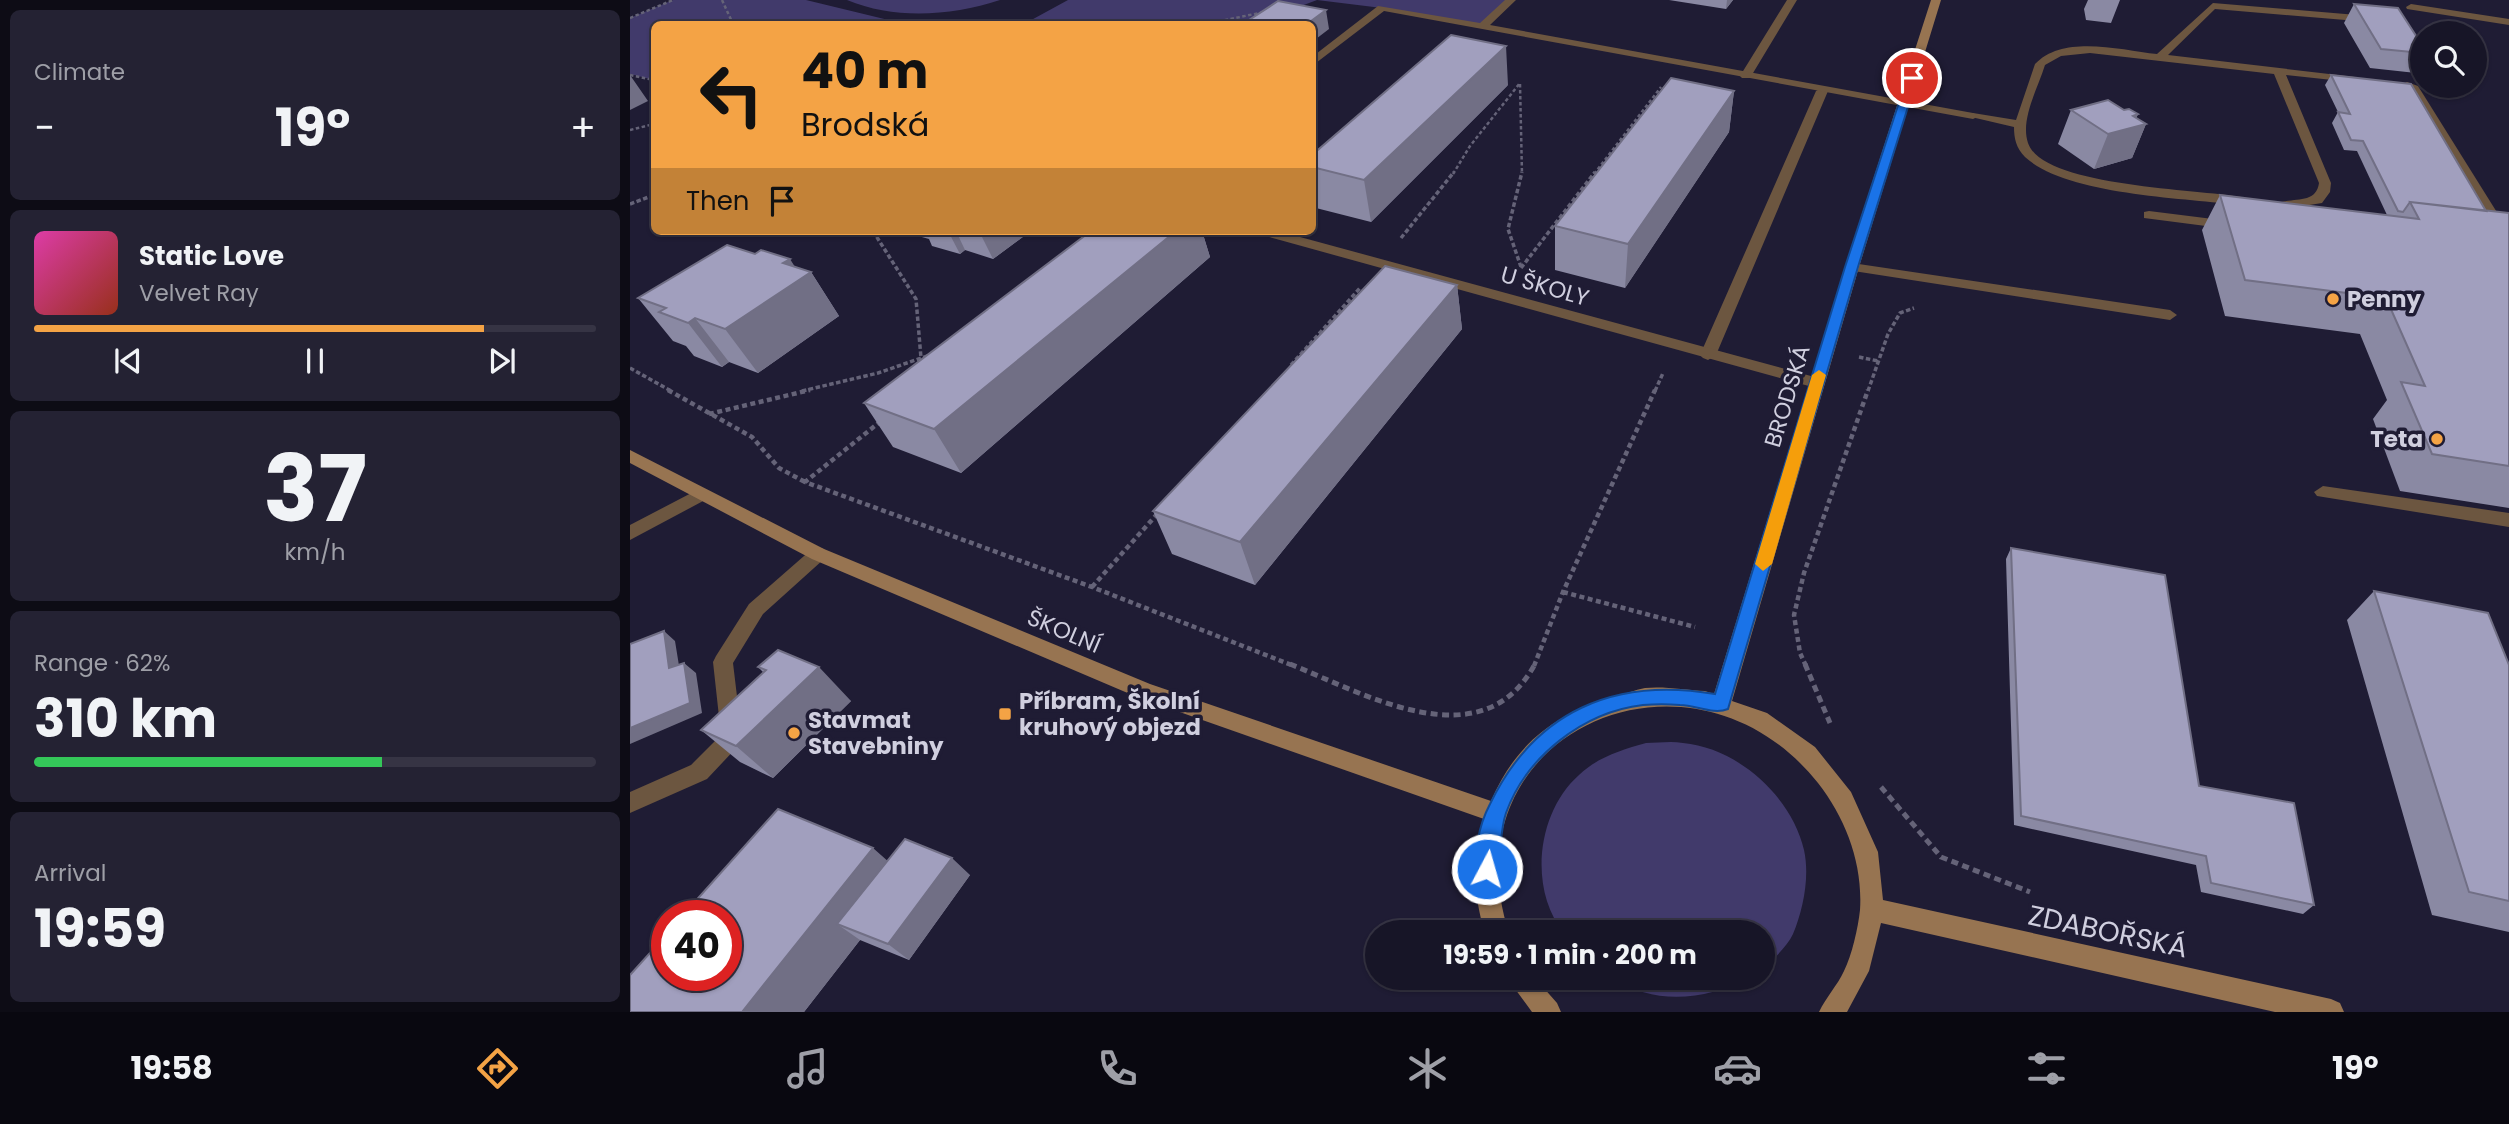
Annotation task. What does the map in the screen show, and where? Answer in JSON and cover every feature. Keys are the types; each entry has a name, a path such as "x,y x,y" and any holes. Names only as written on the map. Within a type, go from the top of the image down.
{"street":[{"path":"1481,27 1511,0"},
{"path":"1746,76 1792,0"},
{"name":"BRODSKÁ","path":"1721,704 1816,383 1936,0"},
{"path":"2160,58 2213,5 2378,20"},
{"path":"2411,7 2509,22"},
{"path":"1316,60 1382,8 1822,91 2020,124"},
{"path":"2279,72 2325,183 2324,192 2317,200 2300,205 2259,203 2088,180 2063,173 2027,152 2020,141 2020,124 2040,64 2046,58 2071,51 2090,50 2359,80"},
{"path":"2399,84 2412,86 2503,234"},
{"path":"1708,355 1822,91"},
{"path":"2149,215 2244,227"},
{"name":"U ŠKOLY","path":"1277,235 1816,383"},
{"path":"1852,267 2170,315"},
{"name":"ŠKOLNÍ","path":"630,456 699,495 818,555 1144,691 1496,813"},
{"path":"2323,492 2509,520"},
{"path":"630,533 699,495"},
{"path":"630,803 699,772 732,738 723,662 756,609 818,555"},
{"path":"1494,920 1487,889 1487,850 1496,813 1513,777 1538,746 1569,723 1604,706 1642,697 1681,696 1721,704 1759,718 1793,740 1824,770 1847,804 1865,843 1872,886 1870,929 1857,972 1832,1012"},
{"name":"ZDABOŘSKÁ","path":"1871,909 2330,1012"},
{"path":"1530,990 1548,1012"}],"path":[{"path":"630,18 673,0"},
{"path":"722,0 732,21"},
{"path":"1221,21 1274,10"},
{"path":"1499,297 1680,64"},
{"path":"630,75 651,79"},
{"path":"1288,368 1382,264 1416,217 1443,189 1470,146 1520,83 1523,168 1508,229 1521,268"},
{"path":"630,130 651,125"},
{"path":"630,204 651,196"},
{"path":"876,235 916,299 922,367"},
{"path":"1839,735 1830,724 1800,653 1794,615 1804,573 1888,334 1900,313 1917,306"},
{"path":"630,368 752,437 779,468 805,482 1092,587 1414,713 1452,717 1482,710 1511,697 1531,672 1563,592 1675,346"},
{"path":"709,414 878,373 944,351"},
{"path":"805,482 892,412"},
{"path":"1092,587 1167,503"},
{"path":"1563,592 1695,627"},
{"path":"1873,778 1941,858 2030,892"}],"shaded area":[{"path":"673,0 806,0 893,21 651,21 651,79 630,74 630,18"},
{"path":"847,0 1000,0 962,10 904,13 884,11"},
{"path":"1068,0 1317,0 1268,21 1030,21"},
{"path":"1317,0 1511,0 1481,27 1382,8"},
{"path":"1678,742 1723,754 1760,778 1788,812 1798,830 1804,850 1806,882 1797,925 1775,957 1775,920 1556,920 1545,895 1542,873 1542,851 1554,809 1565,791 1586,769 1628,748 1646,743"},
{"path":"1638,990 1718,990 1680,997"}],"building":[{"path":"1278,1 1326,10 1311,21 1248,21"},
{"path":"2354,4 2398,8 2410,26 2410,52 2381,49"},
{"path":"1451,35 1506,46 1364,180 1316,168 1316,152"},
{"path":"2331,75 2410,84 2410,98 2419,98 2486,211 2410,202 2403,212 2398,211 2363,141 2351,140 2338,112 2350,114"},
{"path":"1671,78 1734,91 1628,244 1555,226"},
{"path":"2108,100 2124,110 2129,109 2138,114 2133,116 2146,124 2108,134 2071,110"},
{"path":"2220,195 2419,219 2410,202 2509,213 2509,466 2432,454 2401,382 2425,386 2386,298 2245,280"},
{"path":"1086,235 1171,235 934,429 864,403"},
{"path":"727,245 755,254 761,250 790,259 783,263 811,272 725,329 695,318 688,323 659,312 666,308 638,298"},
{"path":"1385,266 1457,285 1240,542 1153,511"},
{"path":"2011,548 2165,575 2199,786 2294,803 2314,905 2211,883 2206,856 2021,816"},
{"path":"2374,591 2488,613 2509,665 2509,901 2469,892"},
{"path":"664,631 669,668 684,663 690,703 630,728 630,644"},
{"path":"778,650 819,667 736,746 701,730 766,670 758,667"},
{"path":"778,809 873,848 742,1012 630,1012 630,975 651,952 651,991 742,991 742,900 696,900"},
{"path":"905,839 952,858 888,944 837,924"}],"slow traffic":[{"path":"1763,564 1819,375"}],"place":[{"name":"Penny","path":"2333,299"},
{"name":"Teta","path":"2437,439"},
{"name":"Příbram, Školní kruhový objezd","path":"1005,714"},
{"name":"Stavmat Stavebniny","path":"794,733"}],"route":[{"path":"1487,869 1487,850 1496,813 1513,777 1538,746 1569,723 1604,706 1642,697 1681,696 1721,704 1816,383 1912,78"}]}
